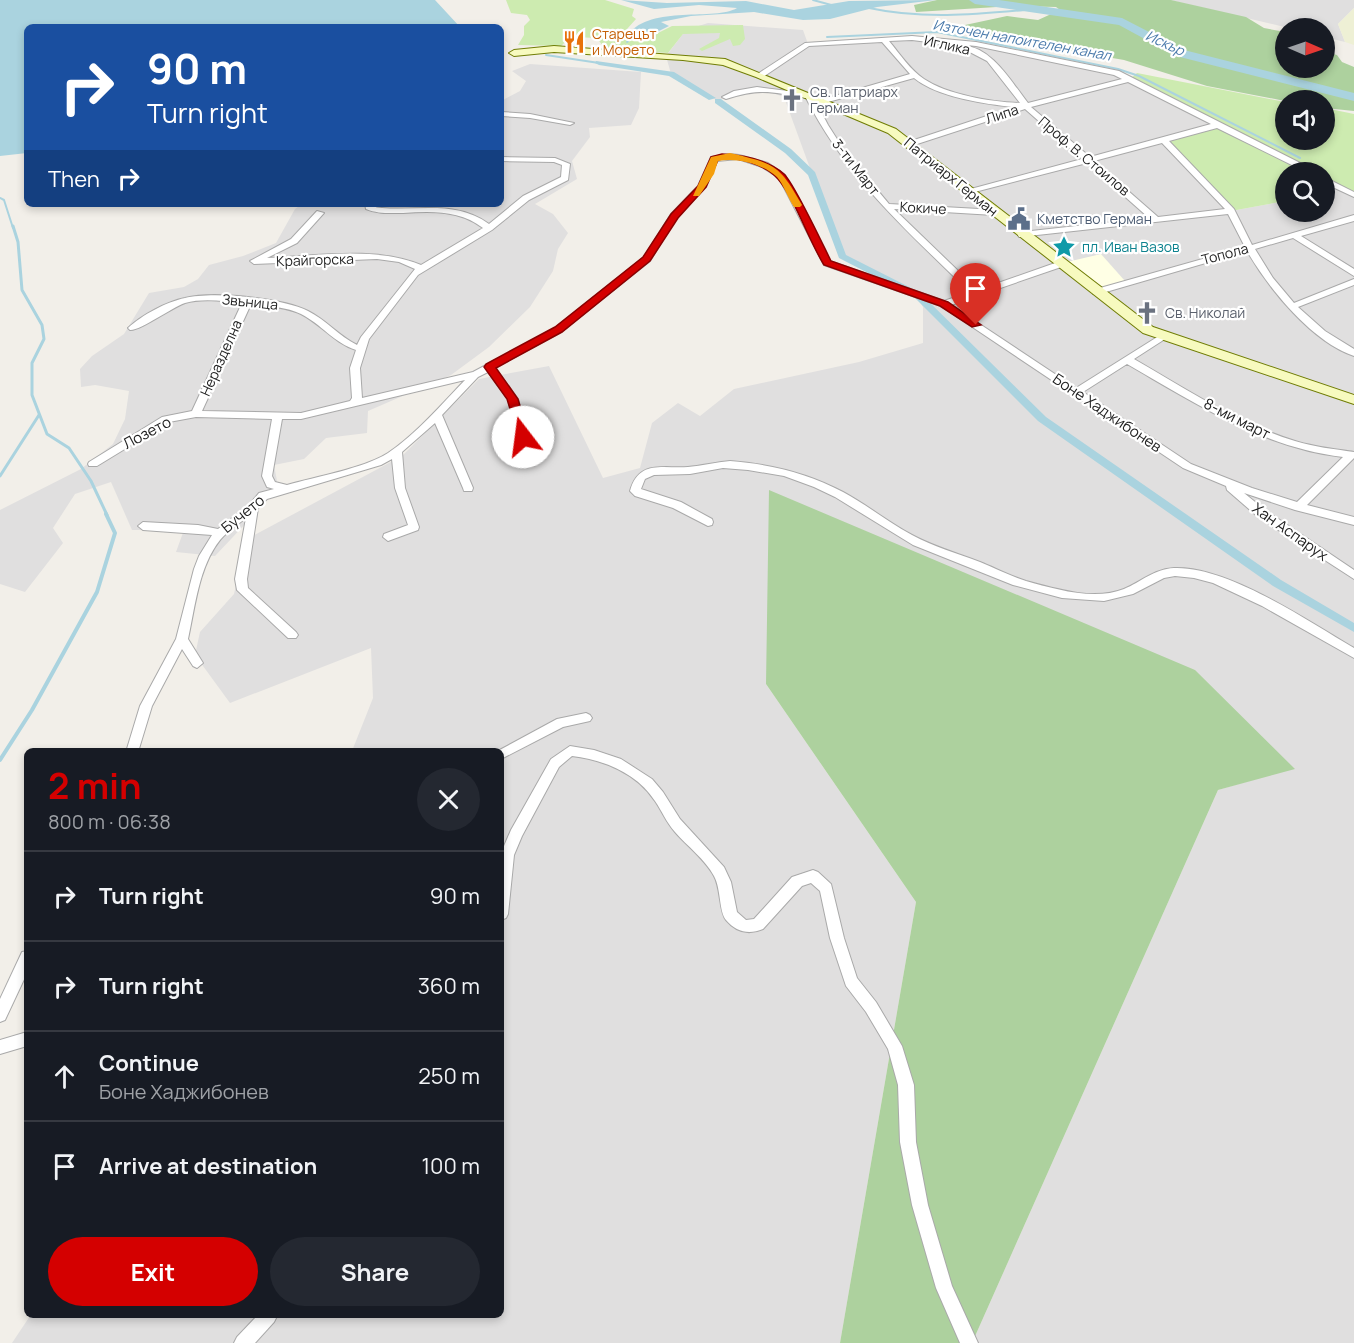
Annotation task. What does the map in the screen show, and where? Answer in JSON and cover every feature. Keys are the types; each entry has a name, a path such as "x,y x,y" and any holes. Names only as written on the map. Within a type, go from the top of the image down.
{"street":[{"name":"Проф. В. Стоилов","path":"884,40 915,75 937,87 1009,106 1026,106 1091,160 1157,220"},
{"name":"Иглика","path":"760,75 807,44 937,40 976,51 990,59 1026,106"},
{"path":"937,40 992,47 1107,71 1130,79 1291,162"},
{"name":"Патриарх Герман","path":"514,53 554,49 683,57 735,64 892,131 1096,292 1133,320 1162,337 1354,400"},
{"path":"824,102 915,75"},
{"name":"Липа","path":"911,144 1026,106 1130,79"},
{"path":"726,96 742,88 755,87 809,96"},
{"name":"3-ти Март","path":"809,96 817,114 865,182 975,293"},
{"path":"504,114 570,123"},
{"path":"970,192 1218,125"},
{"path":"1164,140 1231,211 1249,248 1270,282 1291,307 1323,336 1354,353"},
{"name":"Боне Хаджибонев","path":"475,375 558,330 647,259 674,216 702,187 714,159 722,156 739,157 765,165 782,177 827,263 944,304 1078,391 1159,449 1187,466 1229,485 1354,521"},
{"path":"352,404 357,398 355,368 364,339 387,306 415,273 489,228 526,198 565,178 567,171 566,164 555,160 504,159"},
{"path":"1335,185 1354,195"},
{"name":"Кокиче","path":"888,206 994,212"},
{"path":"369,207 378,212 459,212 478,217 489,228"},
{"path":"1022,235 1231,211"},
{"name":"Крайгорска","path":"320,213 294,241 254,261 377,256 401,260 422,269"},
{"name":"Топола","path":"1096,292 1354,218"},
{"path":"1295,236 1354,273"},
{"path":"944,304 1061,264"},
{"path":"1291,307 1354,282"},
{"name":"Звъница","path":"133,328 159,311 188,300 218,298 299,309 352,347 361,349"},
{"name":"Неразделна","path":"196,414 247,302"},
{"path":"1078,391 1162,337"},
{"name":"8-ми март","path":"1128,360 1272,438 1352,455"},
{"path":"489,367 513,399 523,437"},
{"name":"Лозето","path":"93,465 166,419 196,414 277,416 313,414 475,375"},
{"name":"Бучето","path":"182,639 208,547 219,534 253,508 263,496 284,488 377,463 397,452 475,375"},
{"path":"436,414 468,488"},
{"path":"277,416 267,476 271,485 284,488"},
{"path":"388,537 414,527 400,488 397,452"},
{"path":"1299,507 1352,455"},
{"path":"708,522 677,505 635,491 638,482 647,472 655,470 684,471 722,464 807,480 828,488 910,539 1005,578 1071,594 1114,596 1161,574 1176,572 1197,574 1218,580 1354,654"},
{"name":"Хан Аспарух","path":"1229,485 1261,513 1354,575"},
{"path":"253,508 240,579 243,590 292,635"},
{"path":"143,526 198,529 219,534"},
{"path":"133,748 146,706 182,639 197,663"},
{"path":"504,752 561,722 586,718"},
{"path":"504,884 507,855 516,834 555,763 570,752 589,753 611,760 634,772 656,792 674,823 717,865 728,894 729,915 743,926 758,925 797,880 813,876 826,888 837,938 850,981 871,1007 895,1046 906,1084 908,1142 920,1205 944,1288 969,1343"},
{"path":"504,843 516,834"},
{"path":"0,1015 24,963"},
{"path":"0,1047 24,1040"},
{"path":"243,1343 266,1318"}],"shaded area":[{"path":"1170,0 1354,0 1354,8 1338,24 1345,42 1335,40 1335,18 1275,18 1275,25"},
{"path":"1354,8 1354,45 1345,42 1338,24"},
{"path":"708,23 803,30 808,44 912,38 976,44 1116,73 1218,125 1231,211 1275,203 1275,222 1335,222 1335,185 1354,195 1354,1343 972,1343 1218,790 1294,768 766,684 916,902 840,1343 12,1343 29,1318 504,1318 504,748 353,748 373,698 371,648 230,703 195,655 200,632 234,594 247,539 402,456 479,379 549,366 603,478 640,468 652,423 678,403 700,416 734,389 859,362 923,343 923,307 916,294 842,256 784,97 755,87 742,89 718,101 671,74 666,56 686,30"},
{"path":"530,64 641,72 639,108 631,125 589,128 590,137 572,161 577,179 535,204 553,214 568,233 558,249 553,271 530,307 489,347 451,375 368,411 367,433 326,438 304,459 274,465 277,481 264,504 215,556 176,552 184,530 132,530 111,482 75,494 53,528 63,543 25,592 0,584 0,510 81,469 113,444 125,419 129,391 95,385 81,387 80,369 92,356 124,334 149,293 184,287 198,279 209,265 243,256 276,243 298,207 504,207 504,99 520,91 526,81 512,71"},
{"path":"1101,254 1125,281 1097,289 1067,262"}],"green space":[{"path":"506,0 605,0 634,9 632,16 636,19 627,29 627,34 633,38 656,34 672,26 743,25 745,39 740,45 733,46 730,39 702,51 699,49 719,38 720,33 683,34 668,53 605,49 597,38 582,37 561,46 518,45 524,35 524,26 530,20 527,15 511,13"},
{"path":"937,0 1171,0 1246,17 1264,28 1275,30 1275,78 1335,78 1335,54 1342,62 1354,67 1354,111 1335,109 1335,90 1275,90 1275,99 1207,86 1124,60 1032,44 1022,39 999,38 967,29 965,25 1007,16 1038,20 1060,10 1056,7 1013,6 916,12 914,5"},
{"path":"1137,73 1275,100 1275,150 1335,150 1335,110 1354,114 1354,195 1335,185 1335,162 1275,162 1275,203 1231,211 1164,140 1217,125 1130,79"},
{"path":"769,490 1195,670 1295,769 1218,790 972,1343 840,1343 916,902 766,684"}],"water":[{"path":"0,0 435,0 457,24 24,24 24,153 0,156"},
{"path":"621,0 667,3 746,1 794,10 849,1 936,0 877,7 830,19 803,20 754,12 691,16 661,22 669,26 653,34 633,38 629,34 639,25 652,20 667,16 727,12 737,8 699,5 654,9"}],"waterway":[{"path":"813,0 835,6"},
{"name":"Искър","path":"975,0 1122,22 1180,53 1354,97"},
{"path":"869,8 931,15 1035,9"},
{"name":"Източен напоителен канал","path":"827,37 937,32 1118,69 1139,76 1300,158"},
{"path":"627,42 636,35"},
{"path":"546,55 599,63"},
{"path":"599,63 671,74 712,98"},
{"path":"718,101 788,151 812,174 842,256 916,294 1042,419 1277,583 1354,628"},
{"path":"0,198 4,200 13,228"},
{"path":"13,226 18,242 22,290 42,325 44,339 32,363 32,395 47,434 69,448 91,481 107,515"},
{"path":"0,476 39,415"},
{"path":"0,760 32,710 97,592 115,533 106,514"}],"slow traffic":[{"path":"696,194 709,174 714,159 730,156 765,165 782,177 797,205"}],"place":[{"name":"Старецът и Морето","path":"574,42"},
{"name":"Св. Патриарх Герман","path":"792,100"},
{"name":"Кметство Герман","path":"1019,219"},
{"name":"пл. Иван Вазов","path":"1064,247"},
{"name":"Св. Николай","path":"1147,313"}],"route":[{"path":"523,437 513,399 489,367 558,330 621,277 647,259 674,216 702,187 714,159 722,156 739,157 765,165 782,177 827,263 944,304 976,325"}]}
